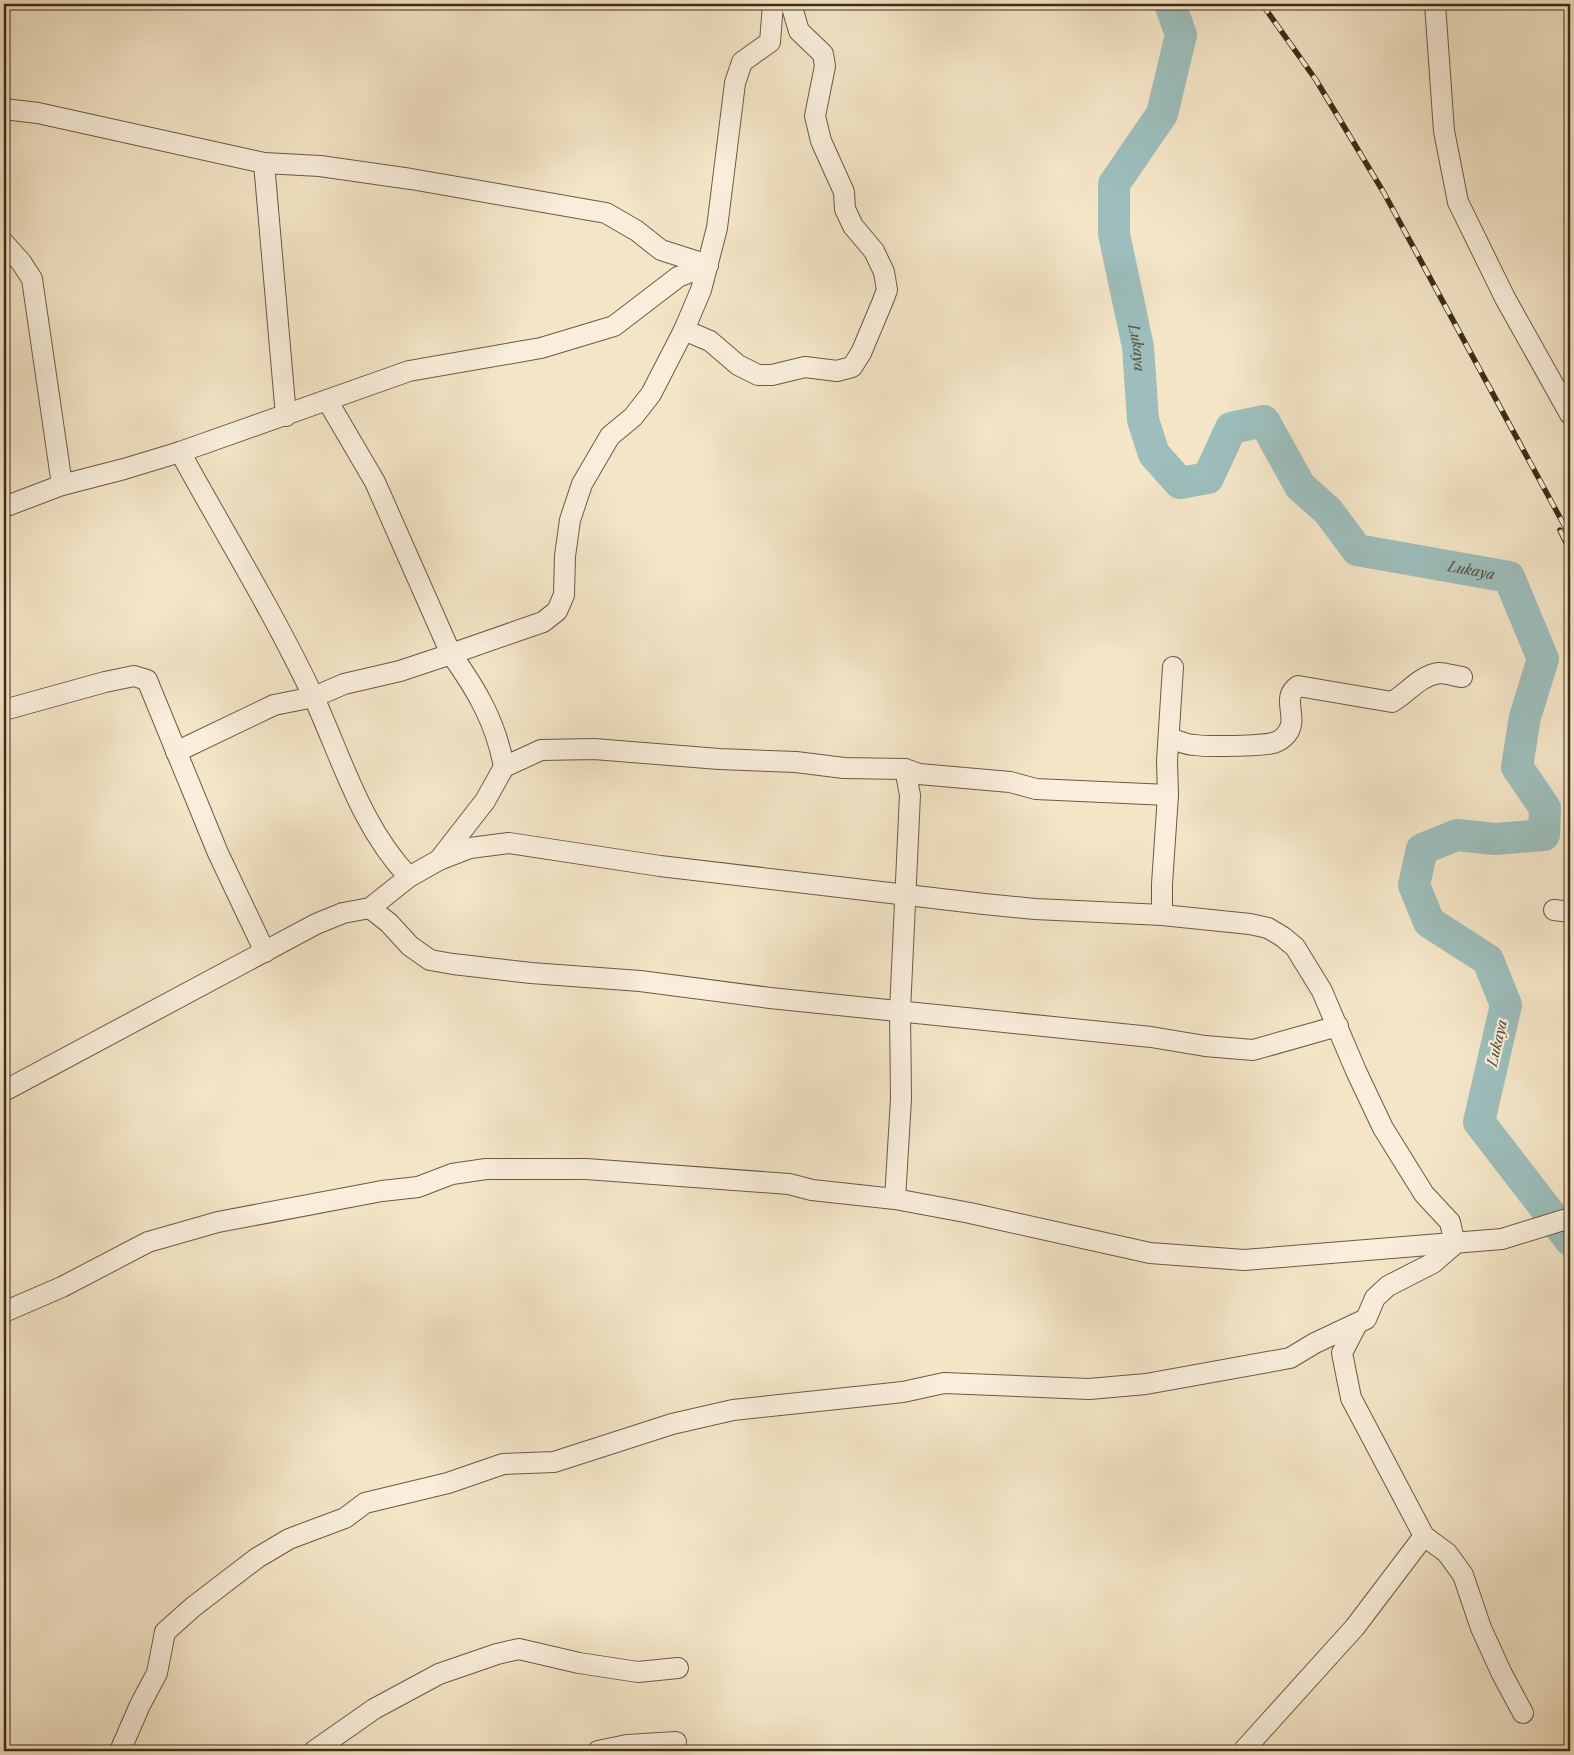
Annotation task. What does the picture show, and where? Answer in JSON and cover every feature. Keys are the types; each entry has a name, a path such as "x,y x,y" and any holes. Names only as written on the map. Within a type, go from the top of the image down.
{"street":[{"path":"176,752 274,705 314,698 344,684 400,671 543,622 557,611 564,595 565,556 570,520 582,484 610,436 633,418 651,394 684,330 701,290 717,228 735,83 742,62 770,42 773,4"},
{"path":"684,330 710,341 738,365 758,375 772,375 805,367 837,371 852,367 861,353 887,290 884,272 874,250 853,226 845,209 844,192 821,141 815,116 825,66 823,54 798,31 791,4"},
{"path":"1435,4 1444,130 1458,202 1505,298 1570,414"},
{"path":"4,109 38,113 264,163 320,166 384,175 606,213 637,230 661,250 708,265"},
{"path":"264,163 286,416"},
{"path":"4,243 21,262 32,279 62,485"},
{"path":"4,506 62,485 124,470 180,452 409,371 542,348 614,326 678,278 708,265"},
{"path":"327,400 374,482 451,654 466,675 499,738 504,767"},
{"path":"180,452 266,604 314,698 371,828 392,859 408,877"},
{"path":"1162,915 1173,667"},
{"path":"1169,738 1194,746 1273,743 1286,736 1291,727 1290,698 1292,690 1298,686 1392,702 1403,696 1418,681 1439,673 1462,677"},
{"path":"4,710 105,682 134,676 147,680 218,853 265,952"},
{"path":"439,860 485,801 504,767 541,750 594,749 719,759 796,762 844,768 905,769 919,774 1010,782 1036,789 1168,795"},
{"path":"895,1199 901,1099 900,1010 910,795 905,769"},
{"path":"4,1091 316,924 343,913 370,908 408,877 439,860 470,848 508,843 668,867 1036,909 1162,915 1250,924 1268,928 1295,948 1322,991 1383,1128 1424,1194 1450,1222 1455,1244"},
{"path":"370,908 389,923 410,946 430,960 531,973 640,981 770,998 900,1010 1253,1050 1338,1026"},
{"path":"4,1312 62,1287 148,1242 218,1222 382,1190 418,1187 452,1174 486,1169 586,1169 790,1184 812,1190 895,1199 1150,1253 1244,1260 1502,1239 1570,1218"},
{"path":"120,1751 140,1705 157,1673 165,1632 193,1606 257,1558 289,1539 345,1518 365,1503 448,1483 503,1464 554,1462 672,1424 734,1410 903,1392 944,1383 1089,1389 1146,1384 1290,1358 1315,1343 1366,1319 1375,1298 1388,1286 1433,1263 1455,1244"},
{"path":"1358,1324 1342,1353 1351,1398 1424,1536 1447,1553 1463,1574 1481,1628 1502,1674 1524,1713"},
{"path":"1243,1751 1355,1628 1424,1536"},
{"path":"314,1751 374,1710 431,1678 497,1654 519,1649 579,1663 638,1672 678,1668"},
{"path":"598,1751 627,1745 676,1742"}],"waterway":[{"name":"Lukaya","path":"1170,4 1181,35 1162,114 1114,184 1114,234 1138,347 1143,420 1154,454 1180,483 1208,478 1231,428 1264,421 1300,486 1328,511 1357,550 1509,577 1543,659 1525,717 1517,767 1545,808 1544,835 1495,839 1457,835 1422,849 1414,885 1429,922 1488,960 1506,1005 1479,1122 1570,1240"}],"railway":[{"path":"1262,4 1316,80 1384,193 1570,536"},
{"path":"1560,530 1570,551"}]}
